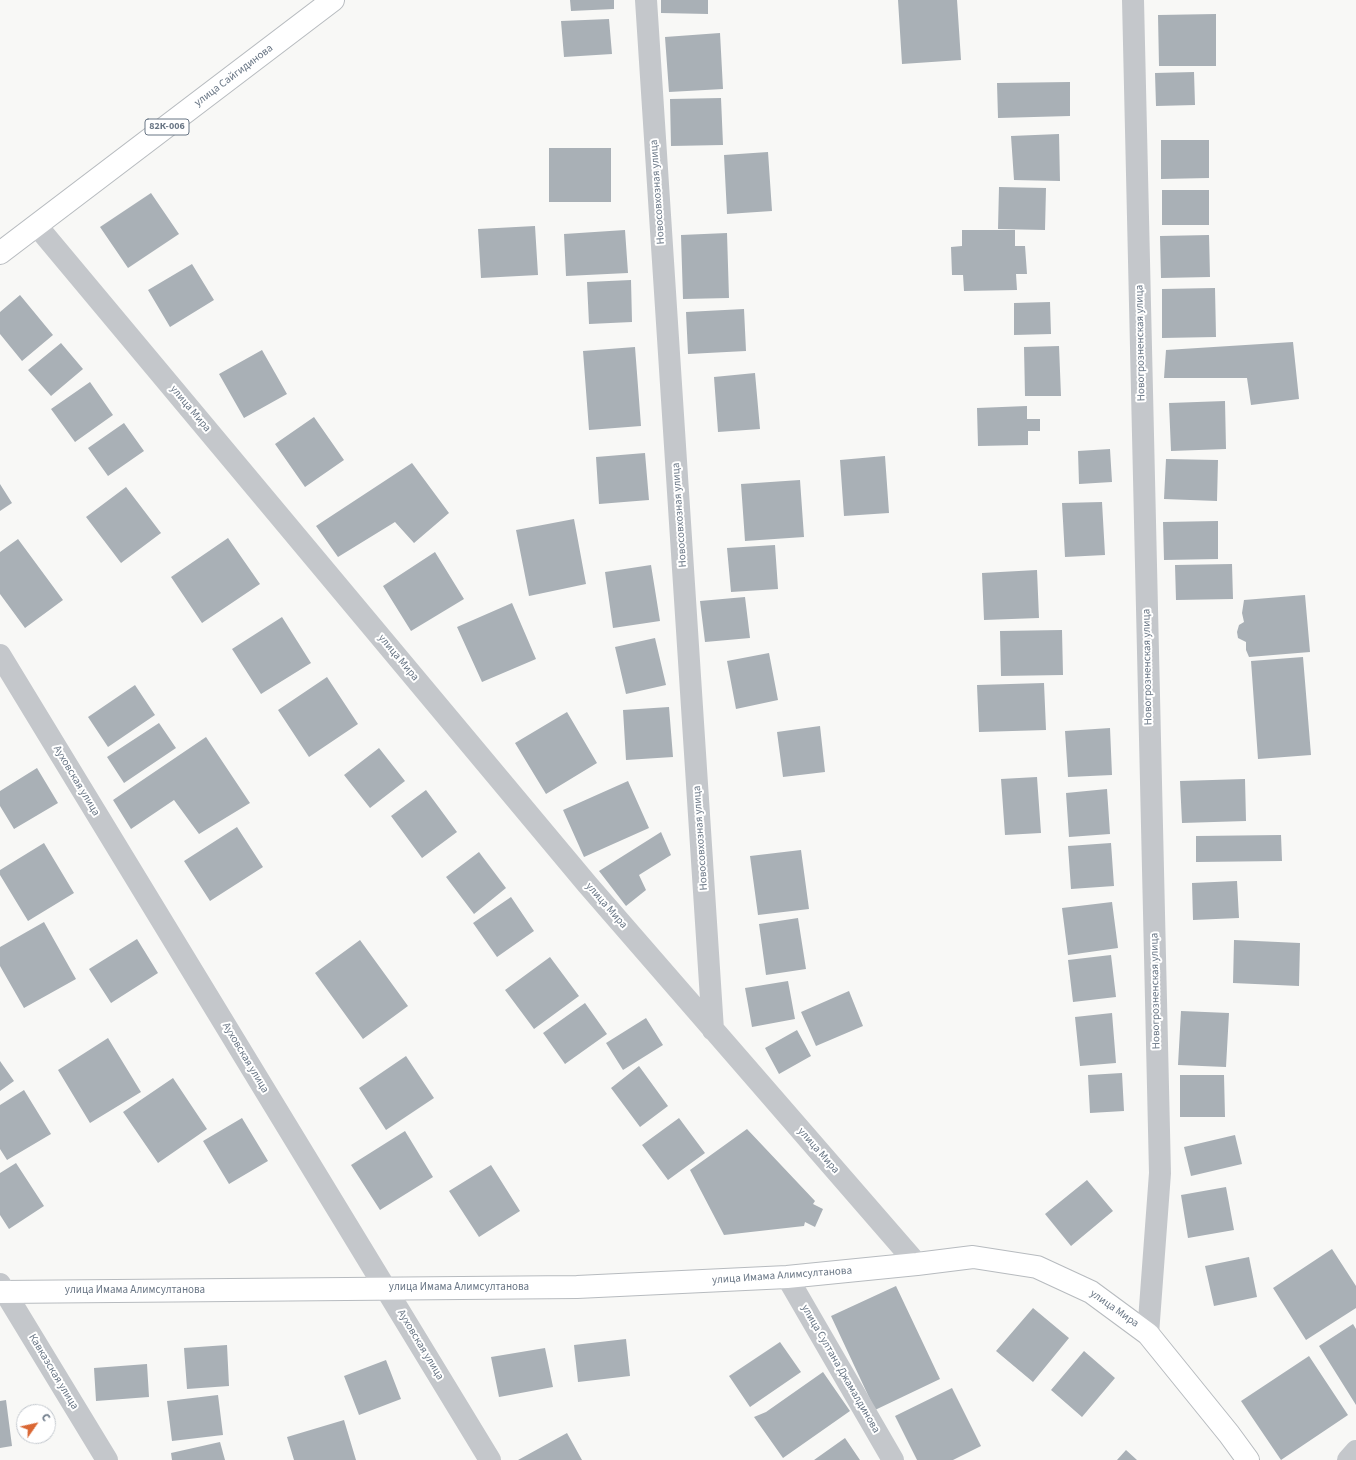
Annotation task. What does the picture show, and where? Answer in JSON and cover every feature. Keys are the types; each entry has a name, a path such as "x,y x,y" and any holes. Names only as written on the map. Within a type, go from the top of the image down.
{"main road":[{"name":"улица Сайгидинова","path":"0,253 333,0"},
{"name":"улица Мира","path":"917,1264 973,1257 1037,1268 1091,1292 1148,1334 1229,1434 1248,1460"},
{"name":"улица Имама Алимсултанова","path":"2,1289 386,1289 577,1287 787,1277 917,1264"}],"street":[{"name":"Новосовхозная улица","path":"646,0 713,1030"},
{"name":"Новогрозненская улица","path":"1133,0 1160,1173 1148,1334"},
{"name":"улица Мира","path":"37,226 587,884 917,1264"},
{"name":"Ауховская улица","path":"0,655 490,1460"},
{"name":"улица Султана Джамалдинова","path":"787,1277 893,1460"},
{"name":"Кавказская улица","path":"2,1289 107,1460"},
{"path":"1348,1460 1356,1451"}],"building":[{"path":"570,0 614,0 614,9 571,11"},
{"path":"661,0 708,0 708,14 661,13"},
{"path":"898,0 957,0 961,60 902,64"},
{"path":"1216,14 1216,66 1159,66 1158,15"},
{"path":"609,19 612,54 564,57 561,21"},
{"path":"720,33 723,89 669,92 665,37"},
{"path":"1194,72 1195,105 1156,106 1155,73"},
{"path":"1070,82 1070,116 998,118 997,83"},
{"path":"721,98 723,145 671,146 670,99"},
{"path":"1059,134 1060,181 1014,180 1011,136"},
{"path":"1161,140 1209,140 1209,178 1161,179"},
{"path":"549,148 611,148 611,202 549,202"},
{"path":"768,152 772,211 727,214 724,155"},
{"path":"999,187 1046,188 1045,230 998,229"},
{"path":"1162,190 1209,190 1209,225 1162,225"},
{"path":"151,193 179,234 128,268 100,227"},
{"path":"535,226 538,275 481,278 478,229"},
{"path":"625,230 628,273 566,276 564,234"},
{"path":"962,230 1015,230 1015,246 1025,246 1027,274 1016,274 1017,290 964,291 963,275 952,275 951,247 962,246"},
{"path":"727,233 729,298 683,299 681,235"},
{"path":"1209,235 1210,277 1161,278 1160,236"},
{"path":"192,264 214,300 170,327 148,290"},
{"path":"631,280 632,322 589,324 587,282"},
{"path":"1215,288 1216,337 1162,338 1162,289"},
{"path":"20,295 53,335 22,361 0,334 0,312"},
{"path":"1050,302 1051,334 1014,335 1014,303"},
{"path":"744,309 746,351 688,354 686,312"},
{"path":"1293,342 1299,399 1251,405 1247,378 1164,378 1166,350"},
{"path":"61,343 83,369 51,396 28,370"},
{"path":"1059,346 1061,396 1025,396 1024,347"},
{"path":"635,347 641,426 589,430 583,351"},
{"path":"262,350 287,394 244,418 219,374"},
{"path":"755,373 760,429 718,432 714,377"},
{"path":"90,382 113,415 75,442 51,409"},
{"path":"1225,401 1226,449 1171,451 1169,403"},
{"path":"1027,406 1027,419 1040,419 1040,431 1028,431 1028,445 978,446 977,408"},
{"path":"314,417 344,460 305,487 275,444"},
{"path":"124,423 144,451 108,476 88,448"},
{"path":"1110,449 1112,482 1079,484 1078,451"},
{"path":"645,453 649,500 599,504 596,457"},
{"path":"885,456 889,513 844,516 840,460"},
{"path":"1166,459 1218,460 1217,501 1164,499"},
{"path":"412,463 449,513 414,543 395,522 338,557 316,526"},
{"path":"800,480 804,537 745,541 741,484"},
{"path":"0,484 12,503 0,511"},
{"path":"126,487 161,533 121,563 86,517"},
{"path":"1102,502 1105,555 1065,557 1062,503"},
{"path":"574,519 586,584 529,596 516,530"},
{"path":"1218,521 1218,559 1164,560 1163,522"},
{"path":"228,538 260,584 202,623 171,577"},
{"path":"18,539 63,600 25,628 0,594 0,552"},
{"path":"775,545 778,589 731,592 727,548"},
{"path":"435,552 464,599 411,631 383,586"},
{"path":"1232,564 1233,599 1176,600 1175,565"},
{"path":"651,565 660,621 613,628 605,572"},
{"path":"1037,570 1039,618 984,620 982,573"},
{"path":"1305,595 1310,652 1249,657 1246,650 1246,642 1238,638 1237,632 1239,625 1244,622 1242,613 1244,600"},
{"path":"745,597 750,638 705,642 700,601"},
{"path":"512,603 536,659 482,682 457,627"},
{"path":"282,617 311,663 261,694 232,649"},
{"path":"1062,630 1063,675 1001,676 1000,631"},
{"path":"655,638 666,685 626,694 615,647"},
{"path":"769,653 778,700 736,709 727,661"},
{"path":"1303,657 1311,755 1258,759 1251,661"},
{"path":"327,677 358,724 309,757 278,710"},
{"path":"1044,683 1046,730 979,732 977,685"},
{"path":"135,685 155,715 108,747 88,717"},
{"path":"669,707 673,757 626,760 623,710"},
{"path":"567,712 597,763 546,794 515,743"},
{"path":"159,723 176,748 124,783 107,757"},
{"path":"820,726 825,772 783,777 777,732"},
{"path":"1110,728 1112,775 1068,777 1065,731"},
{"path":"206,737 250,803 199,834 174,800 131,829 113,800"},
{"path":"379,748 405,781 370,808 344,775"},
{"path":"37,768 58,803 14,829 0,806 0,791"},
{"path":"1037,777 1041,833 1005,835 1001,779"},
{"path":"1245,779 1246,821 1182,823 1180,781"},
{"path":"628,781 649,828 584,857 563,810"},
{"path":"1107,789 1110,834 1069,837 1066,793"},
{"path":"426,790 457,832 422,858 391,816"},
{"path":"237,827 263,867 210,901 184,861"},
{"path":"661,832 671,855 639,875 646,890 626,906 599,871"},
{"path":"1281,835 1282,861 1196,862 1196,836"},
{"path":"44,843 74,893 28,921 0,875 0,870"},
{"path":"1111,843 1114,886 1071,889 1068,846"},
{"path":"801,850 809,909 758,915 750,856"},
{"path":"479,852 506,888 474,914 446,877"},
{"path":"1237,881 1239,918 1193,920 1192,883"},
{"path":"511,897 534,931 497,957 473,923"},
{"path":"1112,902 1118,948 1068,955 1062,908"},
{"path":"798,918 806,969 766,975 759,924"},
{"path":"44,922 76,979 24,1008 0,966 0,947"},
{"path":"137,939 158,973 111,1003 89,969"},
{"path":"360,940 408,1006 363,1039 315,973"},
{"path":"1234,940 1300,943 1299,986 1233,983"},
{"path":"1111,955 1116,997 1073,1002 1068,960"},
{"path":"550,957 579,996 534,1029 505,990"},
{"path":"788,981 795,1019 752,1027 745,988"},
{"path":"849,991 863,1026 816,1046 801,1012"},
{"path":"585,1003 607,1034 565,1064 543,1033"},
{"path":"1181,1011 1229,1013 1226,1067 1178,1065"},
{"path":"1112,1013 1116,1063 1080,1066 1075,1017"},
{"path":"646,1018 663,1045 623,1070 606,1043"},
{"path":"797,1030 811,1056 779,1074 765,1048"},
{"path":"108,1038 141,1092 90,1123 58,1070"},
{"path":"406,1056 434,1098 386,1130 359,1088"},
{"path":"0,1061 14,1081 0,1091"},
{"path":"639,1066 668,1106 640,1127 611,1088"},
{"path":"1122,1073 1124,1111 1090,1113 1088,1075"},
{"path":"1180,1075 1224,1075 1225,1117 1180,1117"},
{"path":"173,1078 207,1129 158,1163 123,1112"},
{"path":"24,1090 51,1134 7,1160 0,1149 0,1105"},
{"path":"242,1118 268,1161 229,1184 203,1141"},
{"path":"679,1118 705,1153 668,1180 642,1145"},
{"path":"747,1129 815,1201 813,1204 823,1209 815,1227 805,1222 804,1226 724,1235 690,1170"},
{"path":"405,1131 433,1177 380,1210 351,1165"},
{"path":"1235,1135 1242,1164 1191,1176 1184,1147"},
{"path":"16,1163 44,1206 9,1229 0,1215 0,1173"},
{"path":"491,1165 520,1211 479,1237 449,1191"},
{"path":"1087,1180 1113,1211 1071,1246 1045,1214"},
{"path":"1226,1187 1234,1230 1188,1238 1181,1195"},
{"path":"1332,1249 1356,1286 1356,1308 1306,1340 1273,1288"},
{"path":"1249,1257 1257,1297 1214,1306 1205,1266"},
{"path":"896,1286 940,1379 875,1410 831,1316"},
{"path":"1033,1308 1069,1338 1033,1382 996,1351"},
{"path":"1353,1324 1356,1329 1356,1405 1319,1346"},
{"path":"626,1339 630,1376 578,1382 574,1345"},
{"path":"780,1342 801,1372 750,1407 729,1376"},
{"path":"227,1345 229,1386 187,1389 184,1348"},
{"path":"545,1348 553,1387 499,1397 491,1357"},
{"path":"1084,1351 1115,1378 1082,1417 1051,1390"},
{"path":"1309,1356 1348,1415 1281,1460 1241,1401"},
{"path":"386,1360 401,1399 359,1415 344,1376"},
{"path":"147,1364 149,1397 96,1401 94,1368"},
{"path":"823,1372 850,1411 783,1458 754,1417 766,1412"},
{"path":"952,1388 981,1446 953,1460 917,1460 895,1416"},
{"path":"218,1395 223,1435 172,1441 167,1401"},
{"path":"6,1400 12,1446 0,1448 0,1401"},
{"path":"344,1420 356,1460 294,1460 287,1437"},
{"path":"567,1433 582,1460 518,1460"},
{"path":"845,1438 860,1460 814,1460"},
{"path":"220,1442 225,1460 172,1460 171,1453"},
{"path":"1126,1450 1137,1460 1117,1460"}]}
